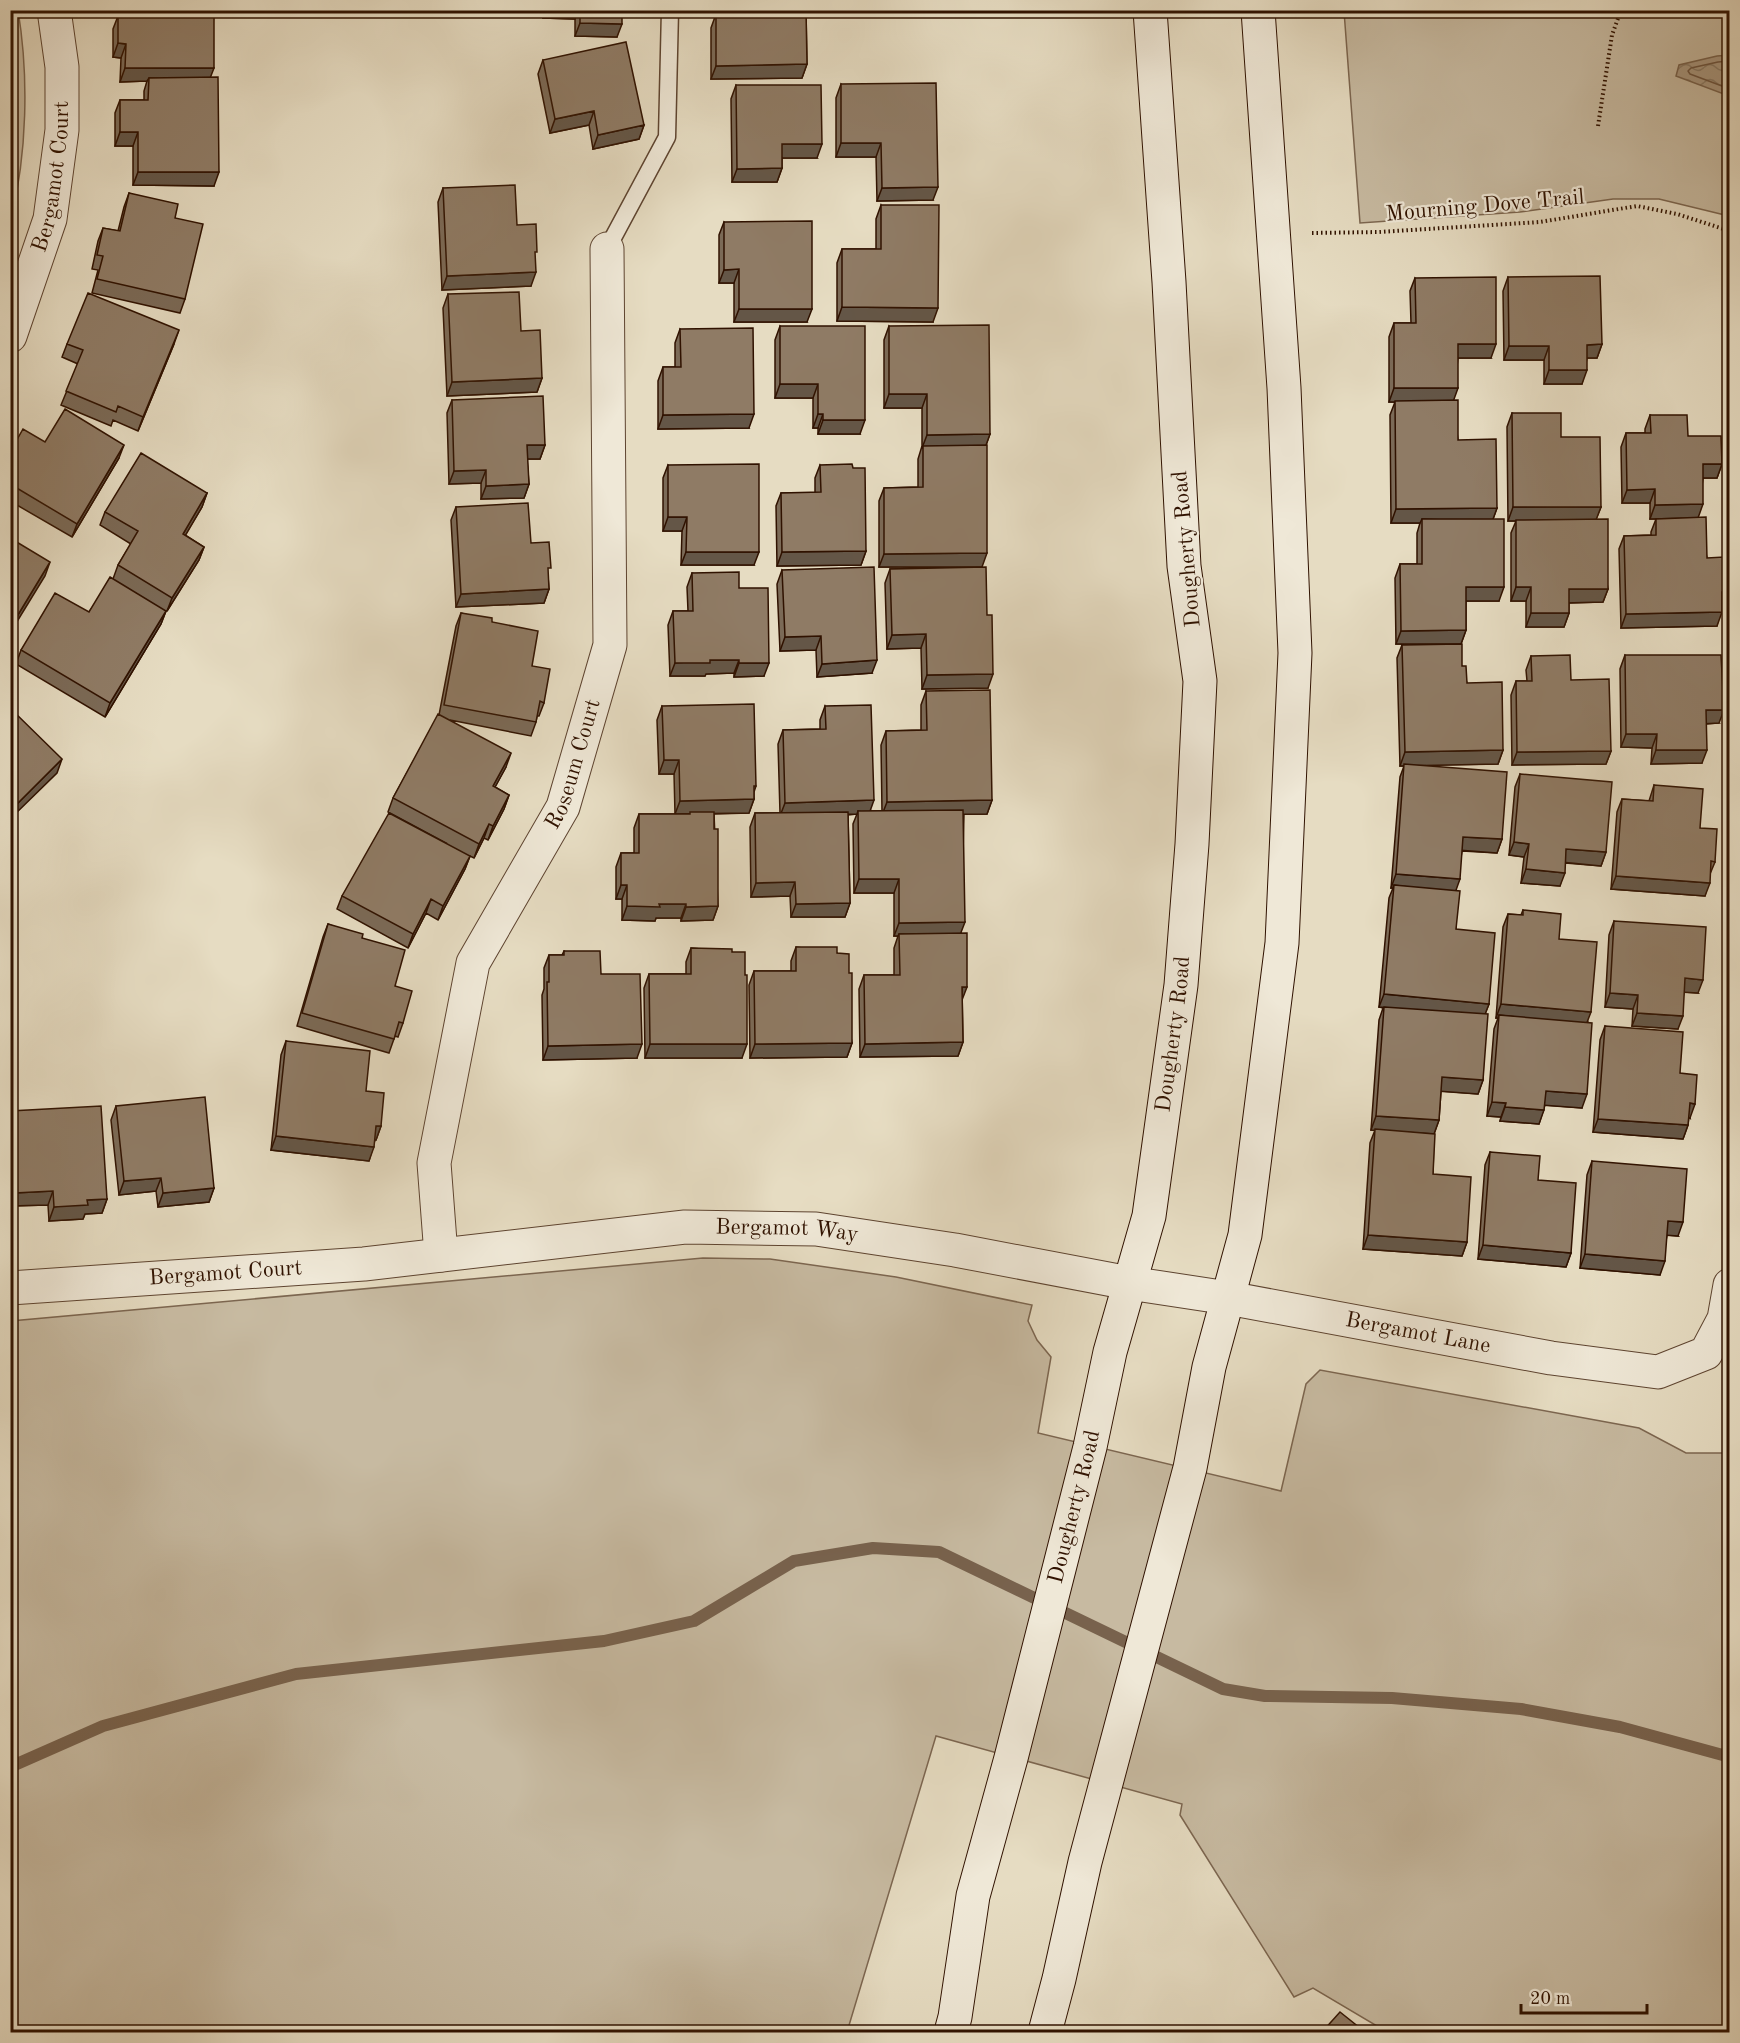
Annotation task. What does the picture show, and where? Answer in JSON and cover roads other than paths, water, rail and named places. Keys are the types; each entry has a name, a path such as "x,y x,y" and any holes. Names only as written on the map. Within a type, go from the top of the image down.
{"main road":[{"name":"Bergamot Court","path":"10,336 50,219 62,130 62,66 54,10"},
{"name":"Dougherty Road","path":"951,2032 956,2017 973,1896 1011,1758 1090,1447 1110,1352 1149,1216 1181,985 1192,844 1200,681 1184,566 1169,282 1150,10"},
{"path":"1045,2032 1085,1862 1190,1468 1209,1367 1245,1235 1282,943 1294,665 1284,388 1258,10"},
{"name":"Roseum Court","path":"441,1255 434,1163 473,963 563,807 610,645 607,249"},
{"name":"Bergamot Way","path":"441,1255 685,1227 816,1229 955,1250 1129,1283"},
{"name":"Bergamot Court","path":"10,1288 364,1264 441,1255"},
{"name":"Bergamot Lane","path":"1129,1283 1228,1298 1551,1358 1658,1372 1706,1353 1724,1319 1730,1285"}],"lane":[{"path":"607,249 667,137 670,10"}],"water":[{"path":"1729,55 1729,96 1676,76 1679,65"}],"waterway":[{"path":"10,1767 103,1726 296,1674 604,1641 694,1621 794,1561 873,1548 939,1552 1223,1689 1265,1696 1392,1698 1521,1709 1620,1727 1730,1757"}]}
